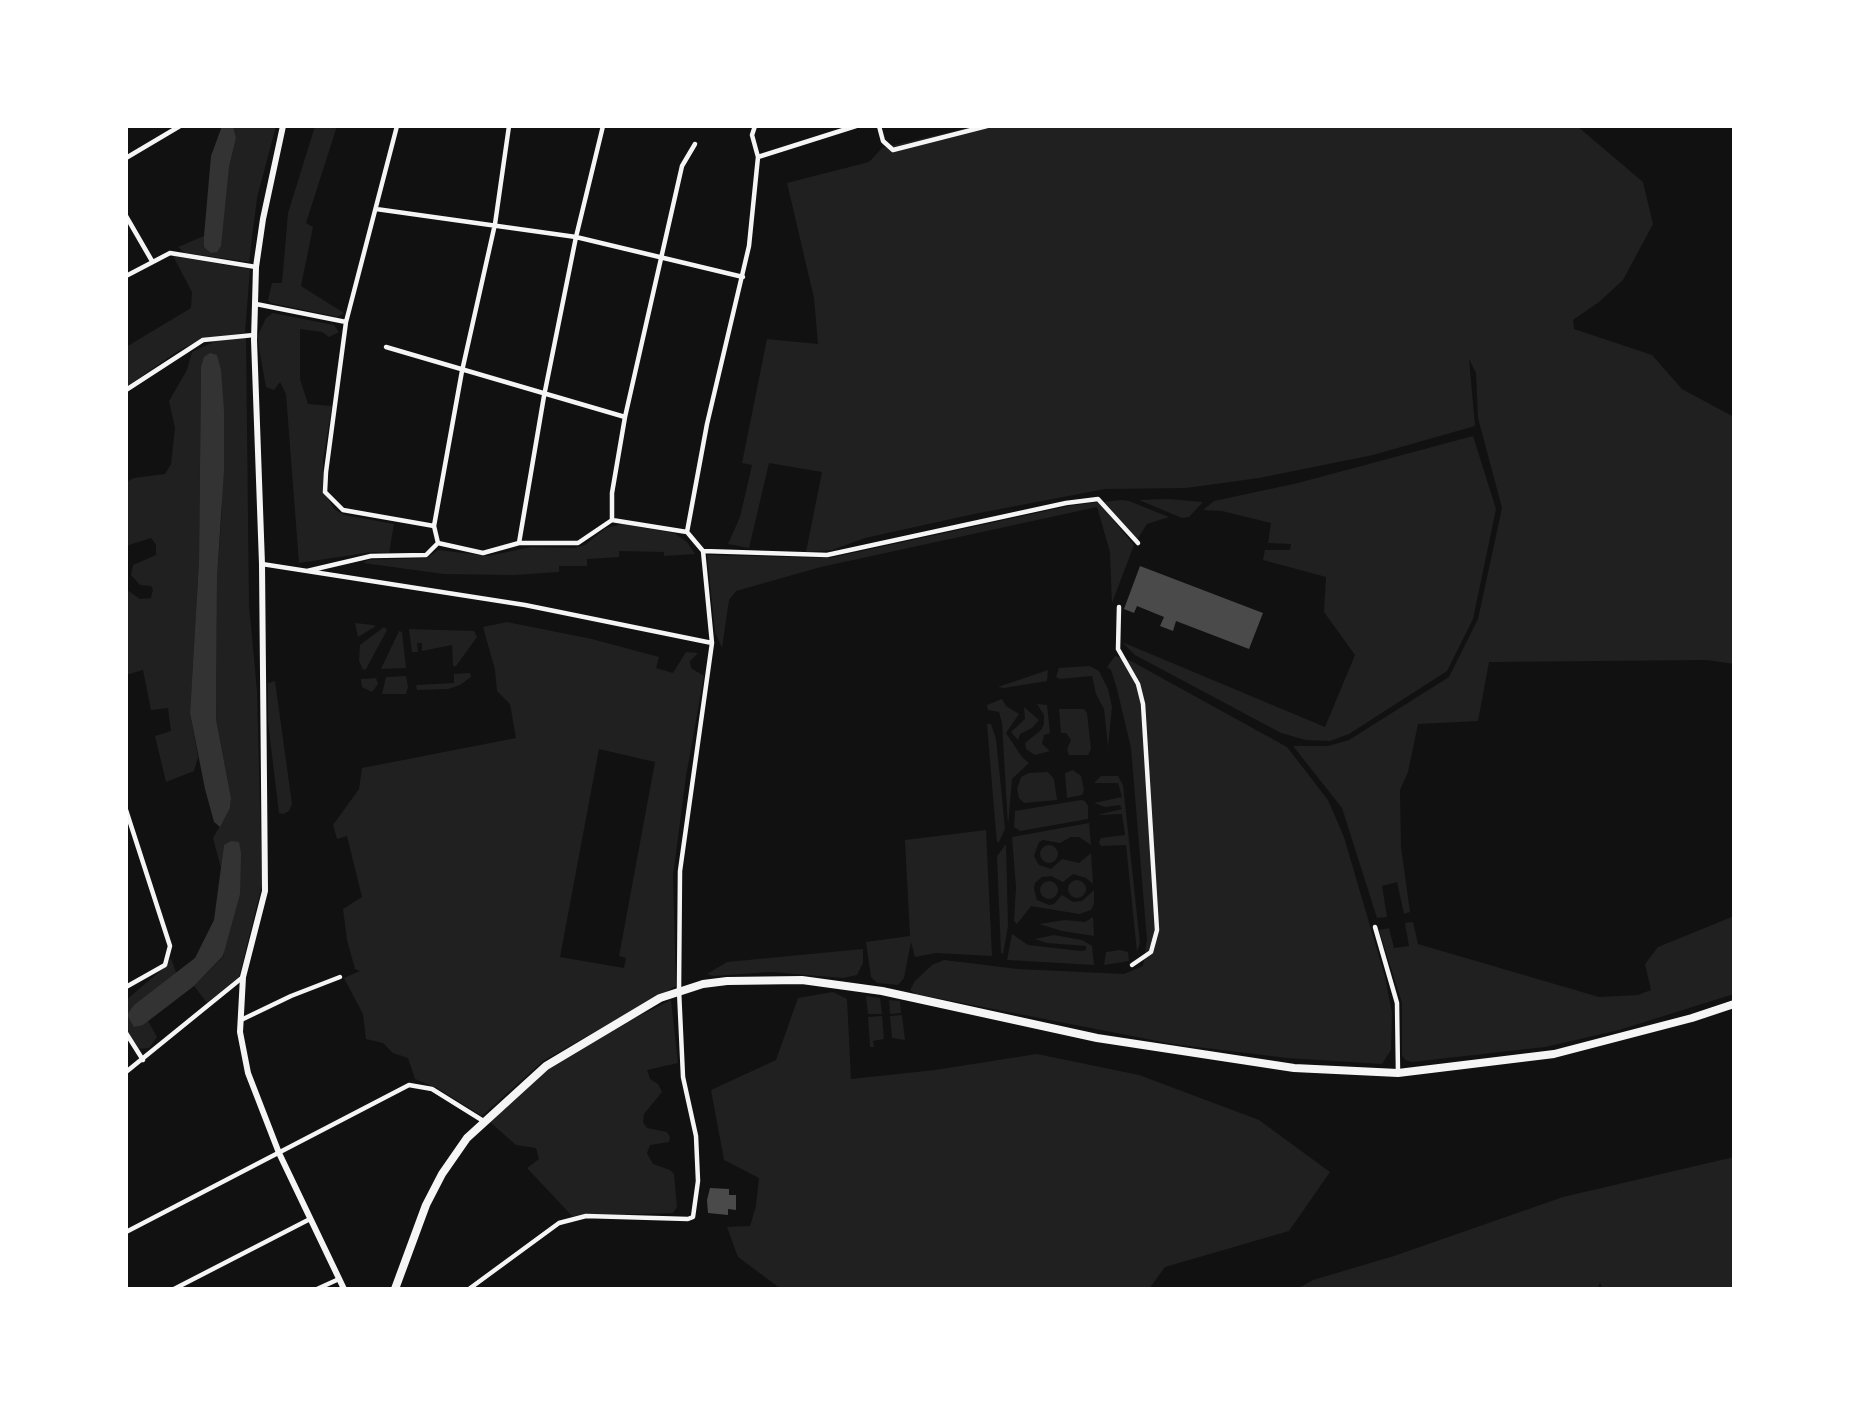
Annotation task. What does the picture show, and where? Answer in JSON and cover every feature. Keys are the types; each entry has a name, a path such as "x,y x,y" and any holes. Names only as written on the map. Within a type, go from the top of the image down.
{"main road":[{"path":"395,1289 426,1205 442,1174 467,1138 546,1066 635,1012 679,990 728,981 802,980 882,991 1097,1038 1294,1068 1398,1073 1554,1054 1692,1018 1734,1004"}],"street":[{"path":"126,158 180,126"},
{"path":"284,126 265,208 256,267 254,334 262,564 265,891 243,977 241,1020 243,1055 279,1153 344,1289"},
{"path":"397,126 346,322 326,472 326,492 343,510 434,526"},
{"path":"438,543 434,526 462,371 495,224 509,126"},
{"path":"519,543 544,396 576,237 603,126"},
{"path":"687,532 707,424 743,277 758,157 752,135 755,126"},
{"path":"758,157 855,126"},
{"path":"879,126 883,141 893,150 987,126"},
{"path":"612,520 612,493 625,417 682,166 695,144"},
{"path":"376,209 576,237 743,277"},
{"path":"126,216 152,261"},
{"path":"126,276 170,254 256,267"},
{"path":"256,304 346,322"},
{"path":"126,390 202,340 254,334"},
{"path":"386,347 544,396 625,417"},
{"path":"704,551 827,555 1066,503 1098,499 1138,543"},
{"path":"438,543 483,553 519,543 578,543 612,520 687,532 704,551 712,643 680,871 679,990 683,1077 696,1136 698,1181 693,1217 688,1219 586,1216 559,1223 469,1289"},
{"path":"307,571 370,556 426,555 438,543"},
{"path":"262,564 525,605 712,643"},
{"path":"1119,606 1118,649 1137,684 1143,704 1157,930 1151,952 1132,965"},
{"path":"126,810 170,946 165,965 126,987"},
{"path":"1375,927 1397,1003 1398,1073"},
{"path":"126,1072 243,977"},
{"path":"241,1020 291,996 340,977"},
{"path":"126,1033 143,1060"},
{"path":"126,1232 409,1085 432,1089 485,1122"},
{"path":"174,1289 310,1219"},
{"path":"317,1289 339,1279"}],"shaded area":[{"path":"222,126 233,126 236,138 229,167 221,246 217,252 211,253 204,247 204,236 211,156"},
{"path":"233,126 276,126 257,198 249,262 185,253 178,247 204,236 204,247 236,138"},
{"path":"315,126 337,126 306,223 313,227 301,286 344,313 338,317 271,303 268,300 272,283 282,283 288,213"},
{"path":"976,126 1577,126 1643,182 1653,224 1623,280 1599,302 1573,320 1574,329 1652,355 1682,389 1734,417 1734,664 1707,660 1489,662 1478,721 1418,724 1408,772 1400,790 1401,847 1410,912 1404,914 1397,882 1382,886 1387,917 1377,918 1342,808 1293,746 1328,746 1349,740 1449,677 1478,619 1502,508 1478,418 1476,373 1469,359 1475,426 1373,455 1259,478 1186,488 1105,489 865,538 832,550 806,552 822,472 769,463 749,548 728,544 740,517 752,465 742,463 767,339 818,344 814,298 787,183 869,162 882,148"},
{"path":"173,256 250,269 245,333 201,339 178,351 126,387 126,347 191,308 192,292"},
{"path":"273,313 334,325 339,332 329,337 322,332 300,329 300,379 308,404 332,406 323,460 323,490 334,509 344,515 394,524 389,553 372,552 299,563 286,394 280,382 274,390 266,387 257,337 266,318"},
{"path":"246,337 249,605 257,691 262,885 239,977 207,1003 194,986 224,956 224,845 221,868 213,838 230,808 231,798 216,719 217,578 222,509 201,367 199,562 190,713 198,757 194,771 166,782 155,736 171,731 168,708 151,710 143,670 126,675 126,589 140,599 151,598 153,590 151,586 140,585 131,575 133,565 156,555 156,545 151,538 126,546 126,482 134,478 165,474 171,464 175,428 169,401 187,370 192,352 216,341"},
{"path":"210,353 217,355 221,370 224,411 224,470 217,578 216,719 231,798 230,808 220,827 214,822 205,789 190,713 199,562 201,367 204,357"},
{"path":"1473,436 1496,509 1473,619 1447,671 1349,734 1330,741 1306,740 1281,733 1135,655 1122,642 1325,727 1355,655 1324,612 1326,577 1263,560 1265,550 1290,550 1291,544 1268,543 1271,523 1222,511 1203,510 1214,501 1298,483"},
{"path":"1168,499 1203,502 1189,517 1182,518 1139,500"},
{"path":"1121,500 1169,517 1147,524 1137,540 1104,502"},
{"path":"1098,502 1134,545 1112,603 1110,552 1097,507 821,567 736,591 729,600 722,648 715,632 707,555 830,558 1069,506"},
{"path":"622,524 674,533 687,542 695,554 664,556 664,552 619,551 619,557 587,559 587,566 559,566 559,572 514,575 444,574 363,563 368,560 427,558 438,550 488,556 531,547 574,548 585,545 606,528"},
{"path":"507,622 592,639 659,657 656,668 673,673 686,652 698,653 690,661 691,668 704,676 686,776 673,876 676,986 543,1061 482,1116 437,1088 415,1079 408,1058 393,1053 383,1043 366,1039 363,1014 344,978 360,971 355,969 347,940 343,909 362,897 347,836 337,839 333,825 359,789 362,768 516,738 510,704 497,691 495,670 483,627","holes":["599,749 655,762 619,956 626,958 624,968 560,957"]},
{"path":"355,623 373,625 376,626 358,637"},
{"path":"384,627 387,630 366,669 363,670 359,661 360,645"},
{"path":"409,629 474,631 477,637 456,666 453,666 452,645 422,651 422,643 417,643 418,652 412,652"},
{"path":"399,631 402,632 406,668 381,669"},
{"path":"1115,656 1131,661 1287,747 1328,800 1344,837 1385,977 1392,1013 1391,1050 1382,1064 1287,1058 1173,1044 916,994 910,990 915,981 932,965 944,960 1018,969 1124,974 1143,966 1147,940 1131,748 1117,689 1111,670 1107,667"},
{"path":"1090,666 1099,671 1108,689 1112,707 1108,747 1104,709 1096,694 1092,676 1060,679 1056,677 1059,668"},
{"path":"1048,670 1047,681 998,687"},
{"path":"470,673 471,677 460,685 448,689 417,690 416,685 454,683 454,674"},
{"path":"406,676 408,687 406,694 382,694 386,677"},
{"path":"376,678 378,684 372,692 362,687 361,679"},
{"path":"275,681 292,804 289,811 283,814 279,813 268,722 268,683"},
{"path":"1002,699 1006,706 1019,714 1006,733 1022,757 1029,763 1012,779 1008,826 1002,723 999,712 988,710 987,705"},
{"path":"1037,704 1047,705 1050,733 1044,735 1042,744 1050,751 1035,755 1026,749 1025,743 1041,730 1044,724 1044,715"},
{"path":"1024,707 1039,720 1032,728 1020,734 1018,740 1011,732 1025,719"},
{"path":"1059,709 1084,709 1087,713 1091,749 1088,755 1069,755 1067,749 1071,740 1066,733 1061,733"},
{"path":"987,724 991,724 996,739 1001,788 1005,829 999,842 997,842"},
{"path":"1073,770 1081,776 1084,790 1082,795 1067,798 1065,773"},
{"path":"1048,772 1054,779 1057,800 1024,803 1019,798 1017,789 1021,777 1029,773"},
{"path":"1101,776 1118,776 1123,785 1140,943 1137,952 1126,845 1101,846 1099,842 1101,838 1125,835 1122,814 1097,815 1122,809 1120,805 1105,807 1094,803 1122,797 1118,783 1094,783"},
{"path":"1085,801 1088,806 1088,819 1020,831 1014,827 1015,811"},
{"path":"1089,823 1091,845 1079,837 1071,837 1060,843 1043,840 1039,842 1034,856 1039,865 1051,869 1062,859 1079,863 1091,853 1093,884 1086,878 1073,874 1063,882 1051,876 1042,877 1035,883 1034,889 1037,900 1049,905 1054,904 1062,895 1073,902 1082,901 1094,890 1094,904 1091,910 1079,914 1031,906 1017,924 1014,921 1016,887 1012,837"},
{"path":"986,830 992,956 936,953 915,957 911,942 904,978 898,985 877,983 871,977 866,942 910,936 905,840"},
{"path":"231,841 239,842 241,853 240,894 223,956 194,986 143,1025 134,1027 127,1015 134,1005 195,958 214,920 224,845"},
{"path":"1006,844 1008,926 1003,954 1001,953 997,856"},
{"path":"1049,845 1055,848 1058,854 1055,860 1049,863 1043,860 1040,854 1043,848"},
{"path":"1073,880 1081,880 1086,885 1084,896 1073,898 1068,893 1068,885"},
{"path":"1049,881 1055,884 1058,890 1055,896 1049,899 1043,896 1040,890 1043,884"},
{"path":"1734,916 1734,994 1619,1030 1545,1047 1412,1062 1405,1060 1402,1055 1402,1003 1379,930 1389,928 1394,948 1409,946 1405,923 1413,922 1418,944 1599,997 1638,995 1651,990 1645,964 1658,947"},
{"path":"1093,917 1094,936 1062,931 1039,924 1065,920 1085,922"},
{"path":"1012,934 1028,945 1081,951 1086,950 1086,946 1047,943 1035,939 1054,935 1082,940 1092,946 1094,965 1007,960"},
{"path":"863,949 863,963 857,975 843,978 771,972 713,976 707,974 727,962"},
{"path":"1120,950 1128,952 1129,961 1104,965 1106,952"},
{"path":"171,958 176,972 174,975 134,1005 143,1025 148,1021 157,1037 149,1048 138,1049 126,1029 126,1000 165,967"},
{"path":"833,992 847,999 851,1079 935,1070 1037,1054 1139,1075 1259,1120 1330,1172 1289,1231 1165,1267 1149,1289 781,1289 738,1257 727,1227 750,1226 756,1206 759,1178 724,1160 711,1090 776,1060 798,998"},
{"path":"866,996 880,998 882,1014 868,1014"},
{"path":"671,1000 678,1063 647,1070 650,1079 658,1084 662,1092 644,1114 643,1122 647,1128 667,1132 670,1137 669,1142 650,1145 647,1153 653,1164 670,1170 674,1174 677,1207 673,1213 572,1216 527,1168 539,1159 536,1148 516,1145 490,1122 547,1069 601,1035"},
{"path":"889,1000 900,1001 901,1013 890,1014"},
{"path":"902,1015 905,1040 892,1038 890,1016"},
{"path":"882,1016 884,1039 873,1041 874,1047 870,1047 868,1017"},
{"path":"1734,1157 1734,1289 1602,1289 1600,1282 1598,1289 1297,1289 1313,1280 1394,1256 1563,1197"}],"building":[{"path":"1140,566 1263,613 1249,649 1176,621 1173,631 1160,626 1164,617 1137,606 1134,613 1124,609"},
{"path":"710,1188 729,1189 729,1195 736,1195 736,1210 728,1209 728,1215 708,1213 707,1200"}]}
